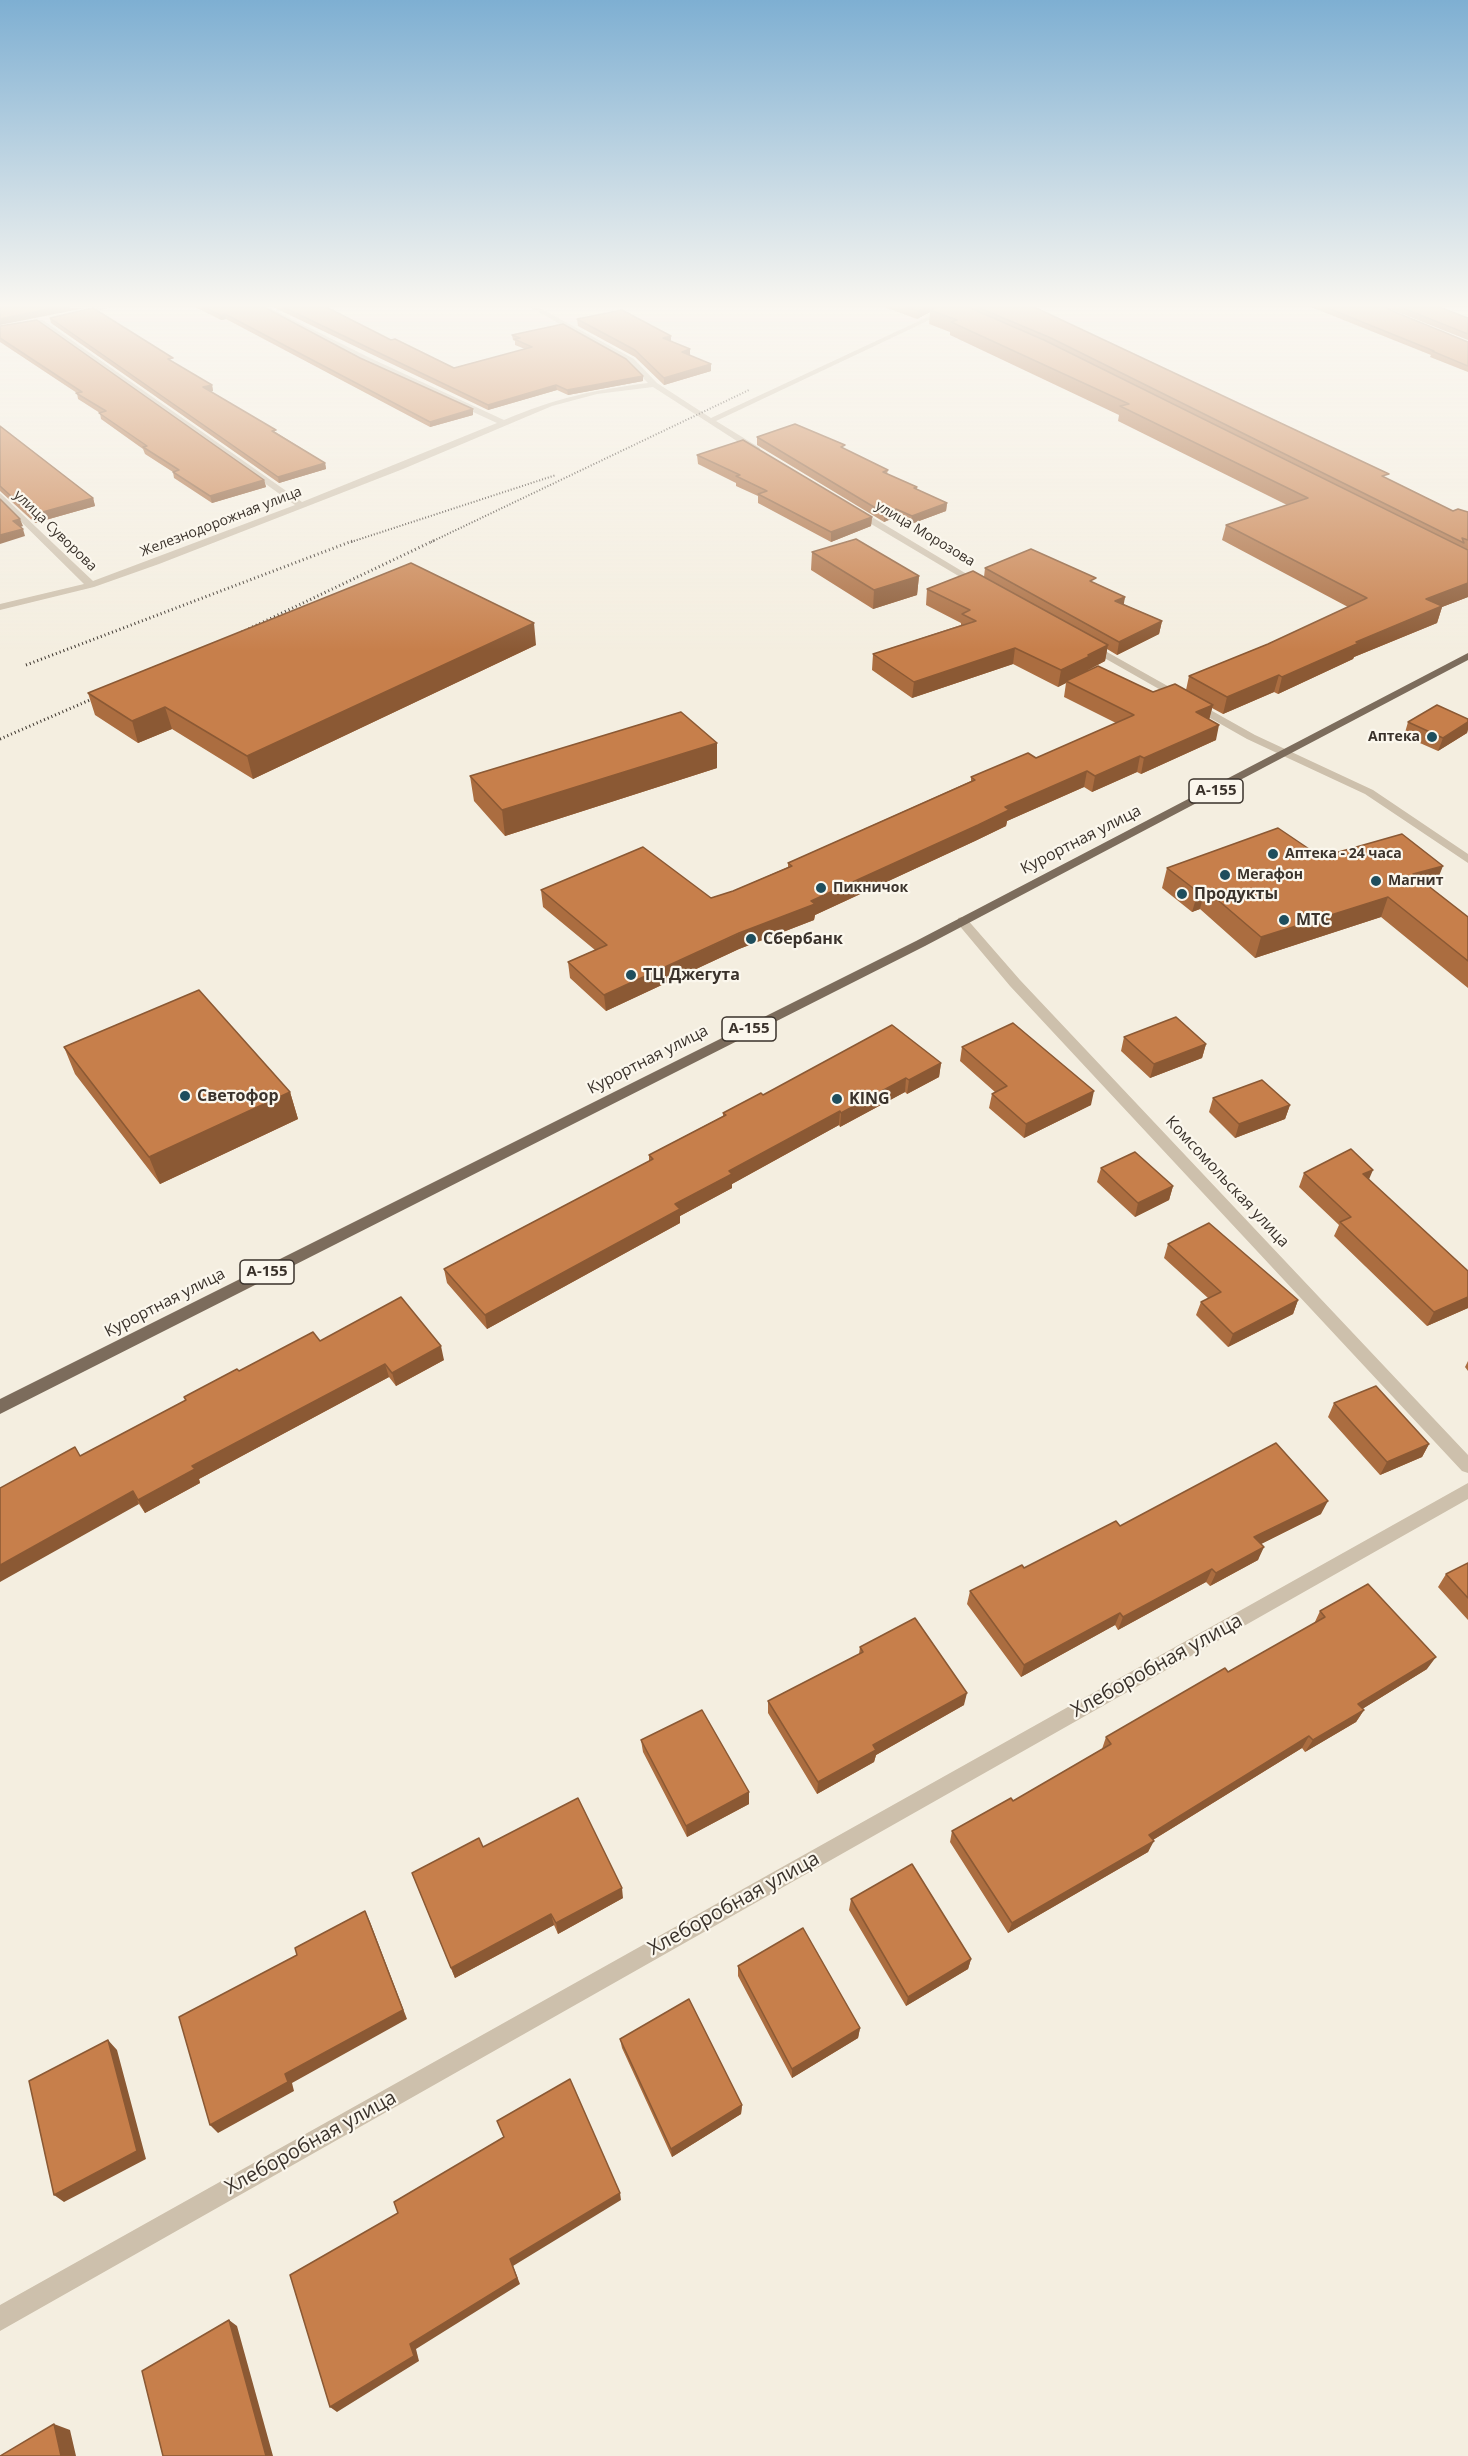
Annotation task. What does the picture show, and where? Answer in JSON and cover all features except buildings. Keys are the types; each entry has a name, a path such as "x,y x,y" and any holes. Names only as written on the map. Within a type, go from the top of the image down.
{"main road":[{"name":"Курортная улица","path":"0,1407 1289,754 1468,656"}],"street":[{"path":"183,422 300,505"},
{"name":"Железнодорожная улица","path":"0,607 91,585 156,562 400,467 506,422"},
{"path":"711,422 769,457"},
{"name":"улица Суворова","path":"0,496 91,585"},
{"name":"улица Морозова","path":"847,505 986,588"},
{"path":"1078,640 1251,737 1369,792 1468,859"},
{"name":"Комсомольская улица","path":"962,921 1015,983 1468,1466"},
{"name":"Хлеборобная улица","path":"0,2319 1468,1490"}],"railway":[{"path":"431,542 683,422"},
{"path":"351,542 556,475"},
{"path":"26,665 355,540"},
{"path":"238,634 435,540"},
{"path":"0,739 106,693"}],"place":[{"name":"Аптека","path":"1432,737"},
{"name":"Аптека - 24 часа","path":"1273,854"},
{"name":"Мегафон","path":"1225,875"},
{"name":"Магнит","path":"1376,881"},
{"name":"Пикничок","path":"821,888"},
{"name":"Продукты","path":"1182,894"},
{"name":"МТС","path":"1284,920"},
{"name":"Сбербанк","path":"751,939"},
{"name":"ТЦ Джегута","path":"631,975"},
{"name":"Светофор","path":"185,1096"},
{"name":"KING","path":"837,1099"}]}
